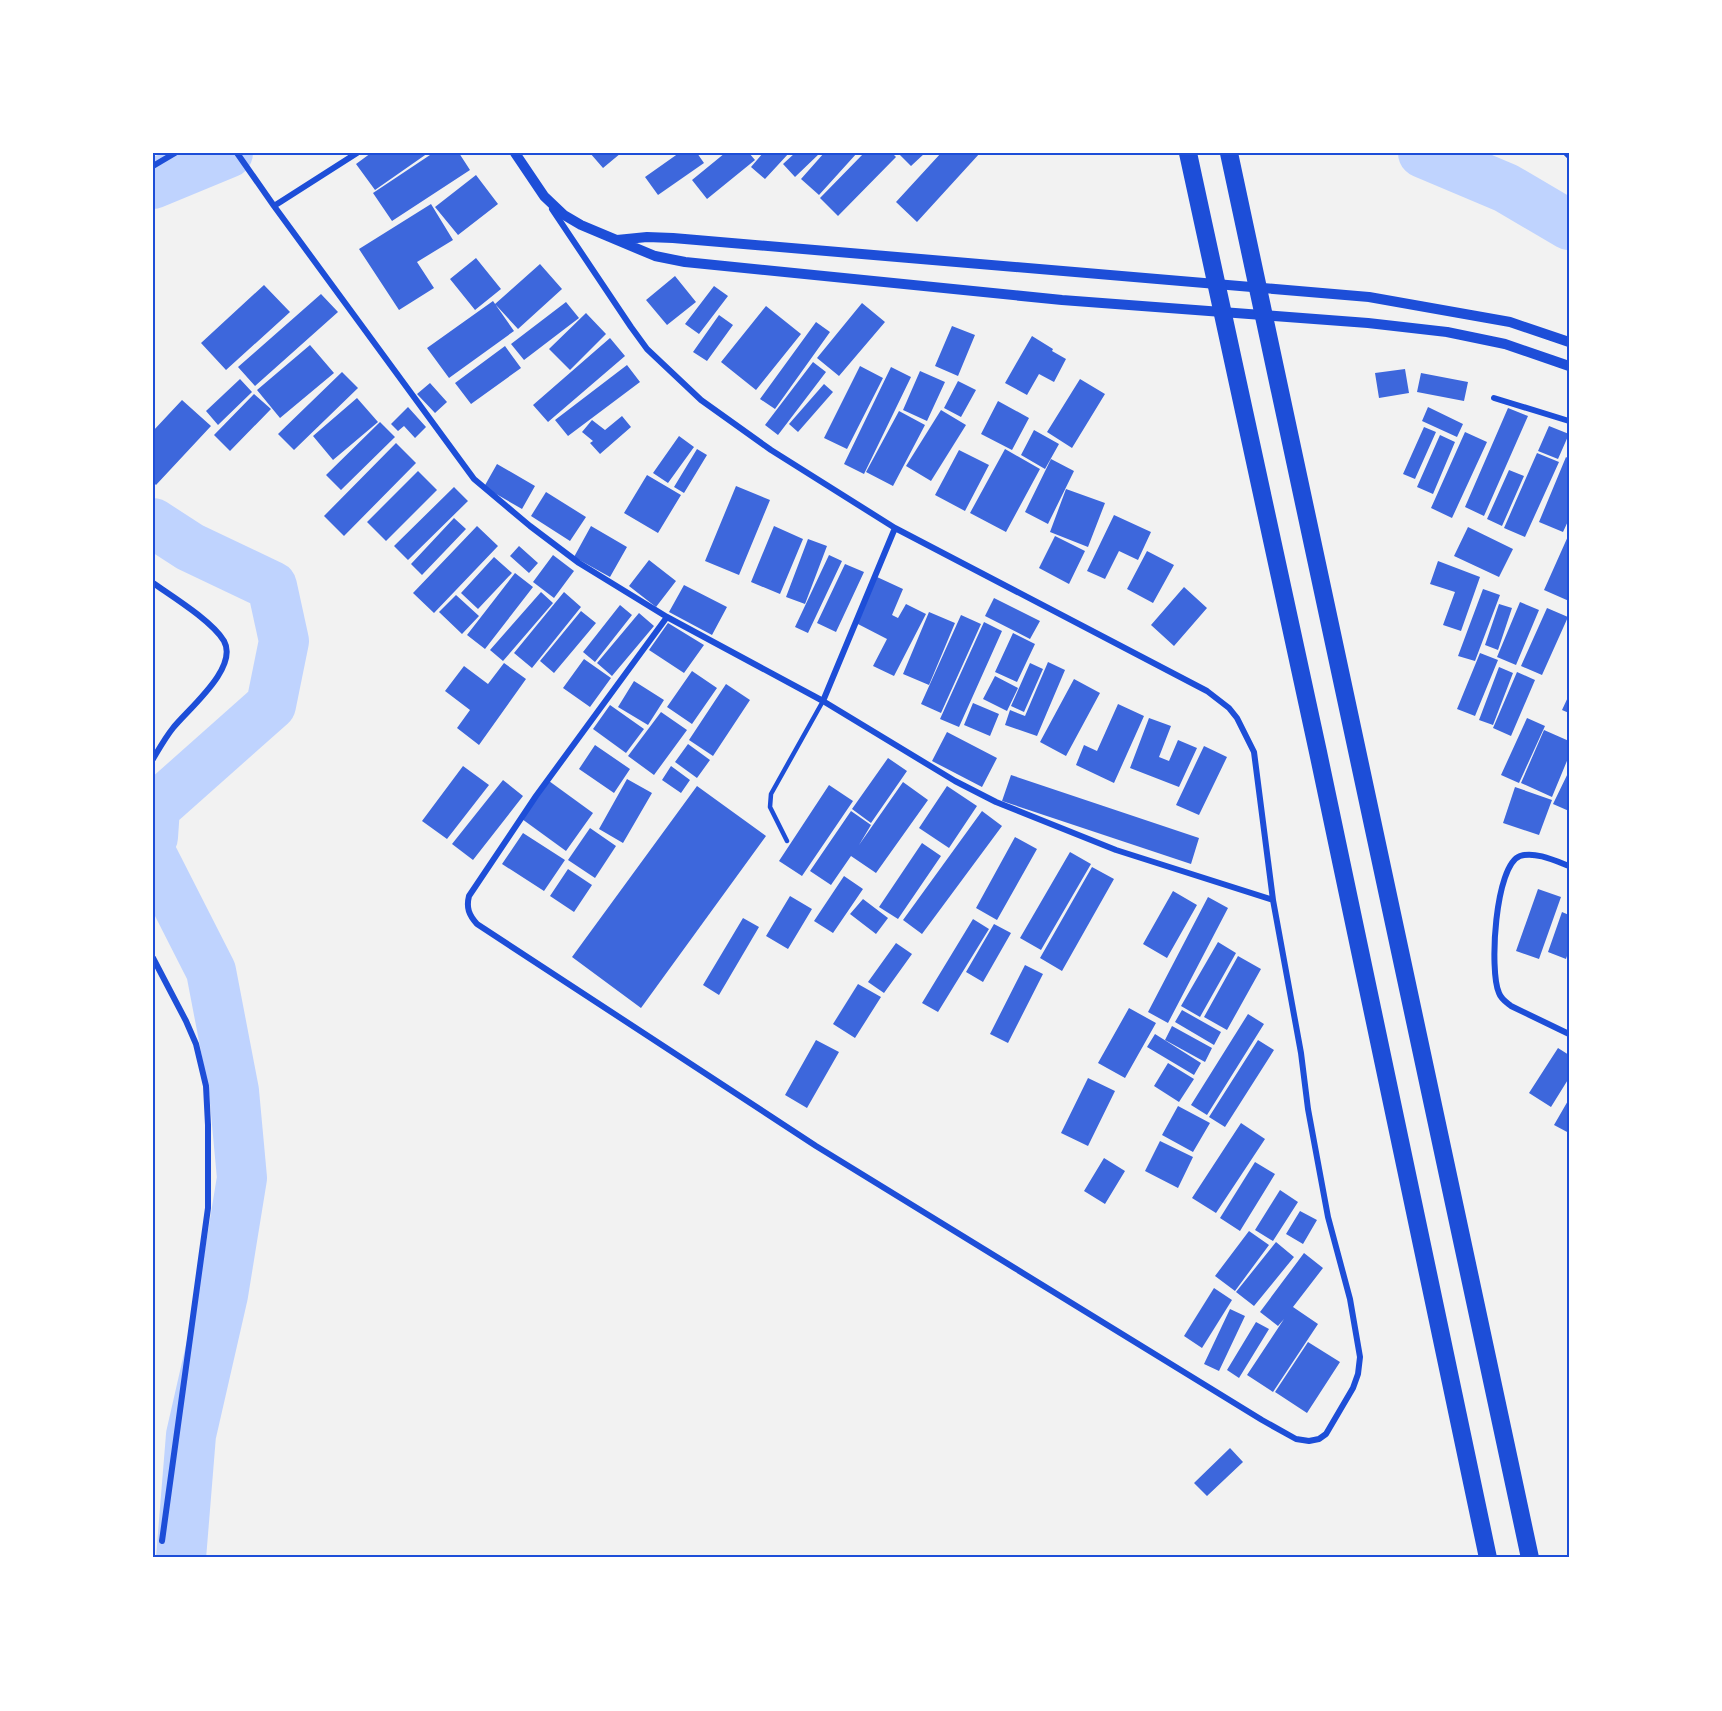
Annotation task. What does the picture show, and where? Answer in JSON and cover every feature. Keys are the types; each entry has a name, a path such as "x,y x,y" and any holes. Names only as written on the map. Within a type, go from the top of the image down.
{"highway":[{"path":"1188,153 1321,764 1488,1558"},
{"path":"1229,153 1530,1558"}],"street":[{"path":"153,166 175,153"},
{"path":"237,153 474,479 579,563 667,617 823,701 955,781 996,802 1116,850 1273,900"},
{"path":"274,206 357,153"},
{"path":"515,153 647,349 701,400 771,450 895,528 1207,690 1229,708 1244,729 1254,752 1273,900 1308,1109 1328,1217 1350,1299 1360,1357 1356,1381 1326,1434 1319,1439 1309,1441 1296,1438 1262,1420 816,1146 477,924 472,918 467,908 469,897 536,796 667,617"},
{"path":"544,196 564,215 581,225 655,256 685,262 1062,300 1425,329 1505,344 1569,366"},
{"path":"617,240 647,237 673,238 1369,297 1510,322 1569,342"},
{"path":"1494,398 1569,421"},
{"path":"823,701 895,528"},
{"path":"153,583 211,627 224,642 227,652 218,678 172,730 153,759"},
{"path":"1569,866 1526,855 1511,862 1506,872 1497,913 1494,964 1498,991 1504,1000 1511,1006 1569,1034"},
{"path":"153,958 196,1044 206,1086 208,1125 208,1208 162,1541"}],"lane":[{"path":"788,841 770,807 771,794 823,701"}],"building":[{"path":"371,153 428,153 375,190 356,164"},
{"path":"433,153 459,153 470,170 392,221 373,193"},
{"path":"590,153 621,153 603,168"},
{"path":"679,153 697,153 704,163 658,195 645,177"},
{"path":"725,153 749,153 755,160 707,199 692,180"},
{"path":"763,153 789,153 765,179 751,167"},
{"path":"795,153 820,153 795,177 783,164"},
{"path":"824,153 857,153 819,195 801,179"},
{"path":"864,153 892,153 896,157 838,216 820,198"},
{"path":"898,153 925,153 911,166"},
{"path":"941,153 980,153 917,222 896,202"},
{"path":"476,175 498,204 458,235 435,207"},
{"path":"431,204 453,240 417,262 434,288 399,310 359,249"},
{"path":"476,258 501,289 475,310 450,279"},
{"path":"540,264 562,289 518,329 495,304"},
{"path":"675,276 696,302 667,325 646,300"},
{"path":"264,285 290,312 226,370 201,343"},
{"path":"714,286 728,296 699,334 685,324"},
{"path":"321,294 338,312 255,386 238,367"},
{"path":"493,301 514,331 449,378 427,348"},
{"path":"566,302 579,318 524,360 511,344"},
{"path":"862,303 885,322 839,376 817,358"},
{"path":"766,306 801,334 756,390 721,362"},
{"path":"586,313 606,334 570,370 549,349"},
{"path":"719,315 733,325 707,361 693,352"},
{"path":"816,322 830,332 775,409 760,399"},
{"path":"952,326 975,335 958,376 935,366"},
{"path":"1032,336 1066,359 1054,382 1039,374 1027,395 1005,383"},
{"path":"610,338 625,356 548,422 533,405"},
{"path":"310,345 334,373 280,418 257,390"},
{"path":"505,346 521,368 471,404 455,383"},
{"path":"813,362 826,372 778,435 765,425"},
{"path":"627,365 640,382 568,436 555,420"},
{"path":"860,366 883,378 847,449 824,438"},
{"path":"891,367 911,377 864,474 844,464"},
{"path":"1405,369 1409,393 1379,398 1375,373"},
{"path":"920,371 945,382 927,421 903,410"},
{"path":"342,372 358,388 294,450 278,434"},
{"path":"1421,373 1468,382 1464,401 1417,392"},
{"path":"240,379 252,392 218,425 206,411"},
{"path":"1080,379 1105,394 1072,448 1047,432"},
{"path":"958,381 976,390 961,417 944,408"},
{"path":"430,383 447,402 435,413 417,394"},
{"path":"824,384 833,392 798,432 789,424"},
{"path":"254,394 271,409 230,451 214,435"},
{"path":"357,398 378,422 333,460 313,436"},
{"path":"182,400 211,426 156,485 153,482 153,431"},
{"path":"998,401 1029,418 1012,450 981,434"},
{"path":"408,407 426,427 415,438 404,426 398,431 391,424"},
{"path":"1428,407 1463,424 1457,437 1422,421"},
{"path":"1508,408 1528,416 1484,516 1465,507"},
{"path":"941,410 966,425 931,481 906,466"},
{"path":"899,411 925,425 893,486 866,472"},
{"path":"622,416 631,427 600,454 590,443 593,441 582,432 592,420 605,430"},
{"path":"380,422 395,437 341,490 326,475"},
{"path":"1549,426 1569,434 1558,459 1538,451"},
{"path":"1424,427 1436,432 1415,479 1403,474"},
{"path":"1034,430 1059,444 1045,469 1021,455"},
{"path":"1465,432 1487,442 1452,518 1431,508"},
{"path":"1440,435 1455,442 1433,494 1417,487"},
{"path":"679,436 694,447 668,483 653,473"},
{"path":"396,443 416,463 344,536 324,516"},
{"path":"697,449 707,455 684,493 674,487"},
{"path":"1005,449 1040,469 1006,532 970,513"},
{"path":"959,450 989,465 965,511 935,495"},
{"path":"1537,453 1559,462 1525,537 1504,528"},
{"path":"1566,457 1569,459 1569,519 1563,532 1539,522"},
{"path":"1051,459 1074,471 1048,524 1025,512"},
{"path":"497,464 535,486 522,509 484,487"},
{"path":"1509,470 1524,476 1502,526 1487,519"},
{"path":"418,471 437,490 386,541 367,522"},
{"path":"647,475 681,495 658,533 624,513"},
{"path":"736,486 770,500 739,575 705,561"},
{"path":"454,487 468,501 408,560 394,546"},
{"path":"1066,489 1105,503 1088,547 1050,532"},
{"path":"546,492 586,517 570,541 531,516"},
{"path":"1114,515 1151,532 1138,560 1119,551 1105,579 1087,571"},
{"path":"454,518 466,529 422,575 411,564"},
{"path":"477,526 498,546 434,613 413,593"},
{"path":"591,526 627,547 610,577 574,557"},
{"path":"774,526 803,539 780,594 751,582"},
{"path":"1468,527 1513,549 1499,577 1454,556"},
{"path":"1569,534 1569,601 1544,590"},
{"path":"1055,536 1085,551 1069,584 1039,568"},
{"path":"808,539 827,546 805,604 786,597"},
{"path":"519,546 538,563 529,573 510,556"},
{"path":"1147,551 1174,565 1153,603 1127,589"},
{"path":"553,555 574,571 554,598 533,582"},
{"path":"829,555 842,561 808,633 795,627"},
{"path":"494,557 512,573 478,609 461,593"},
{"path":"649,560 676,581 656,607 629,586"},
{"path":"1438,561 1480,577 1461,631 1443,625 1455,592 1430,584"},
{"path":"845,564 864,572 836,632 817,623"},
{"path":"515,573 533,587 485,649 467,635"},
{"path":"877,577 903,589 892,615 898,618 906,604 926,614 894,676 873,666 887,639 856,623"},
{"path":"684,585 727,607 712,635 669,612"},
{"path":"1184,587 1207,608 1174,646 1151,625"},
{"path":"1483,589 1500,595 1475,661 1458,656"},
{"path":"541,592 553,603 503,661 490,650"},
{"path":"564,592 581,607 532,668 514,653"},
{"path":"456,595 479,616 462,634 439,612"},
{"path":"994,598 1040,621 1030,639 985,616"},
{"path":"1520,602 1539,610 1516,665 1497,657"},
{"path":"1499,604 1512,608 1498,650 1485,645"},
{"path":"620,605 632,615 595,662 583,652"},
{"path":"1547,608 1568,617 1542,675 1521,666"},
{"path":"581,611 596,623 554,673 540,661"},
{"path":"929,612 955,623 929,685 903,674"},
{"path":"639,613 654,626 612,676 597,663"},
{"path":"961,615 981,624 941,713 921,704"},
{"path":"984,622 1002,631 959,727 940,719"},
{"path":"668,623 704,645 684,673 649,650"},
{"path":"1013,633 1035,644 1017,682 995,672"},
{"path":"1480,653 1498,660 1475,716 1457,709"},
{"path":"584,659 611,678 590,707 563,688"},
{"path":"1048,662 1065,670 1037,736 1005,725 1010,710 1025,716"},
{"path":"504,663 526,679 479,745 457,728 470,710 445,691 464,666 488,684"},
{"path":"1030,663 1043,669 1024,712 1011,706"},
{"path":"1499,667 1513,673 1493,725 1479,720"},
{"path":"692,671 717,688 692,724 667,707"},
{"path":"1517,672 1535,680 1511,736 1493,728"},
{"path":"995,676 1018,688 1007,711 983,699"},
{"path":"1074,679 1100,693 1066,756 1040,742"},
{"path":"634,681 664,700 648,725 618,707"},
{"path":"726,684 750,700 713,756 689,740"},
{"path":"1569,695 1569,713 1562,710"},
{"path":"973,703 999,714 990,736 964,725"},
{"path":"1118,704 1144,716 1114,783 1076,765 1084,745 1097,751"},
{"path":"610,705 644,729 626,753 593,729"},
{"path":"661,712 687,730 654,775 628,756"},
{"path":"1149,718 1171,726 1159,757 1169,761 1178,740 1197,748 1179,787 1130,768"},
{"path":"1527,718 1545,726 1519,783 1501,775"},
{"path":"1544,730 1569,741 1569,756 1552,797 1521,783"},
{"path":"947,732 997,758 982,787 932,761"},
{"path":"688,744 710,760 697,778 675,762"},
{"path":"595,745 630,769 614,793 579,769"},
{"path":"1204,746 1227,757 1199,815 1176,805"},
{"path":"888,758 907,771 871,823 852,809"},
{"path":"463,766 489,785 447,839 422,821"},
{"path":"671,766 690,780 681,793 662,780"},
{"path":"1569,771 1569,811 1553,804"},
{"path":"1011,775 1199,838 1191,864 1002,801"},
{"path":"627,779 652,793 623,843 599,829"},
{"path":"503,780 523,796 473,860 452,844"},
{"path":"549,781 593,813 566,851 522,819"},
{"path":"903,782 928,800 876,873 851,856 831,885 810,871 851,811 871,825 859,845"},
{"path":"829,785 853,801 802,876 779,861"},
{"path":"697,786 766,836 641,1008 572,957"},
{"path":"947,786 977,806 949,848 919,828"},
{"path":"1515,787 1552,800 1539,835 1503,823"},
{"path":"982,811 1002,826 922,934 903,920"},
{"path":"590,828 616,846 595,878 568,860"},
{"path":"523,833 565,860 544,891 502,864"},
{"path":"1015,837 1037,849 997,920 976,908"},
{"path":"922,843 941,856 898,919 879,907"},
{"path":"1070,852 1091,864 1041,950 1020,938"},
{"path":"1092,867 1114,879 1062,971 1040,958"},
{"path":"568,869 592,885 574,912 550,896"},
{"path":"844,876 863,889 833,933 814,921"},
{"path":"1538,889 1561,897 1539,959 1516,951"},
{"path":"1173,891 1197,905 1167,958 1143,944"},
{"path":"790,896 812,909 788,949 766,936"},
{"path":"1208,897 1228,908 1168,1023 1148,1012"},
{"path":"863,899 888,918 876,934 850,914"},
{"path":"1562,912 1569,915 1569,950 1566,959 1548,952"},
{"path":"743,918 759,927 719,995 703,985"},
{"path":"973,919 989,929 938,1012 922,1003"},
{"path":"994,924 1011,933 983,982 966,972"},
{"path":"1218,942 1236,953 1200,1017 1181,1006"},
{"path":"896,943 912,954 884,993 868,982"},
{"path":"1238,956 1261,969 1227,1030 1204,1017"},
{"path":"1025,965 1043,974 1008,1043 990,1034"},
{"path":"858,984 881,997 855,1038 833,1024"},
{"path":"1129,1008 1156,1023 1125,1078 1098,1063"},
{"path":"1182,1010 1221,1032 1214,1045 1175,1022"},
{"path":"1248,1014 1264,1024 1207,1115 1191,1105"},
{"path":"1172,1026 1212,1048 1205,1062 1165,1040"},
{"path":"1155,1034 1201,1063 1194,1075 1147,1047"},
{"path":"816,1040 839,1052 807,1108 785,1095"},
{"path":"1258,1040 1274,1050 1225,1127 1209,1117"},
{"path":"1558,1048 1569,1055 1569,1078 1551,1107 1529,1093"},
{"path":"1168,1063 1194,1079 1179,1102 1154,1086"},
{"path":"1088,1078 1115,1091 1088,1146 1061,1133"},
{"path":"1569,1099 1569,1133 1554,1125"},
{"path":"1178,1106 1210,1123 1193,1152 1162,1135"},
{"path":"1241,1123 1265,1139 1216,1213 1192,1198"},
{"path":"1160,1141 1193,1157 1178,1188 1145,1171"},
{"path":"1104,1158 1125,1171 1105,1204 1084,1191"},
{"path":"1255,1162 1275,1174 1240,1231 1220,1218"},
{"path":"1280,1190 1298,1202 1273,1241 1255,1230"},
{"path":"1300,1211 1317,1220 1303,1244 1286,1234"},
{"path":"1249,1231 1269,1245 1235,1291 1215,1276"},
{"path":"1276,1242 1294,1257 1254,1306 1236,1292"},
{"path":"1304,1253 1323,1268 1293,1307 1318,1324 1273,1392 1247,1375 1284,1319 1278,1326 1260,1312"},
{"path":"1214,1288 1232,1300 1202,1348 1184,1336"},
{"path":"1230,1309 1245,1316 1219,1371 1204,1364"},
{"path":"1256,1322 1269,1329 1239,1378 1227,1370"},
{"path":"1308,1342 1340,1362 1307,1413 1275,1392"},
{"path":"1230,1448 1243,1462 1207,1496 1194,1483"}],"waterway":[{"path":"153,184 228,153"},
{"path":"1423,153 1506,188 1569,225"},
{"path":"153,523 190,547 272,586 284,641 271,705 155,808 153,837"},
{"path":"153,857 211,971 234,1091 242,1178 223,1295 191,1435 181,1558"}]}
